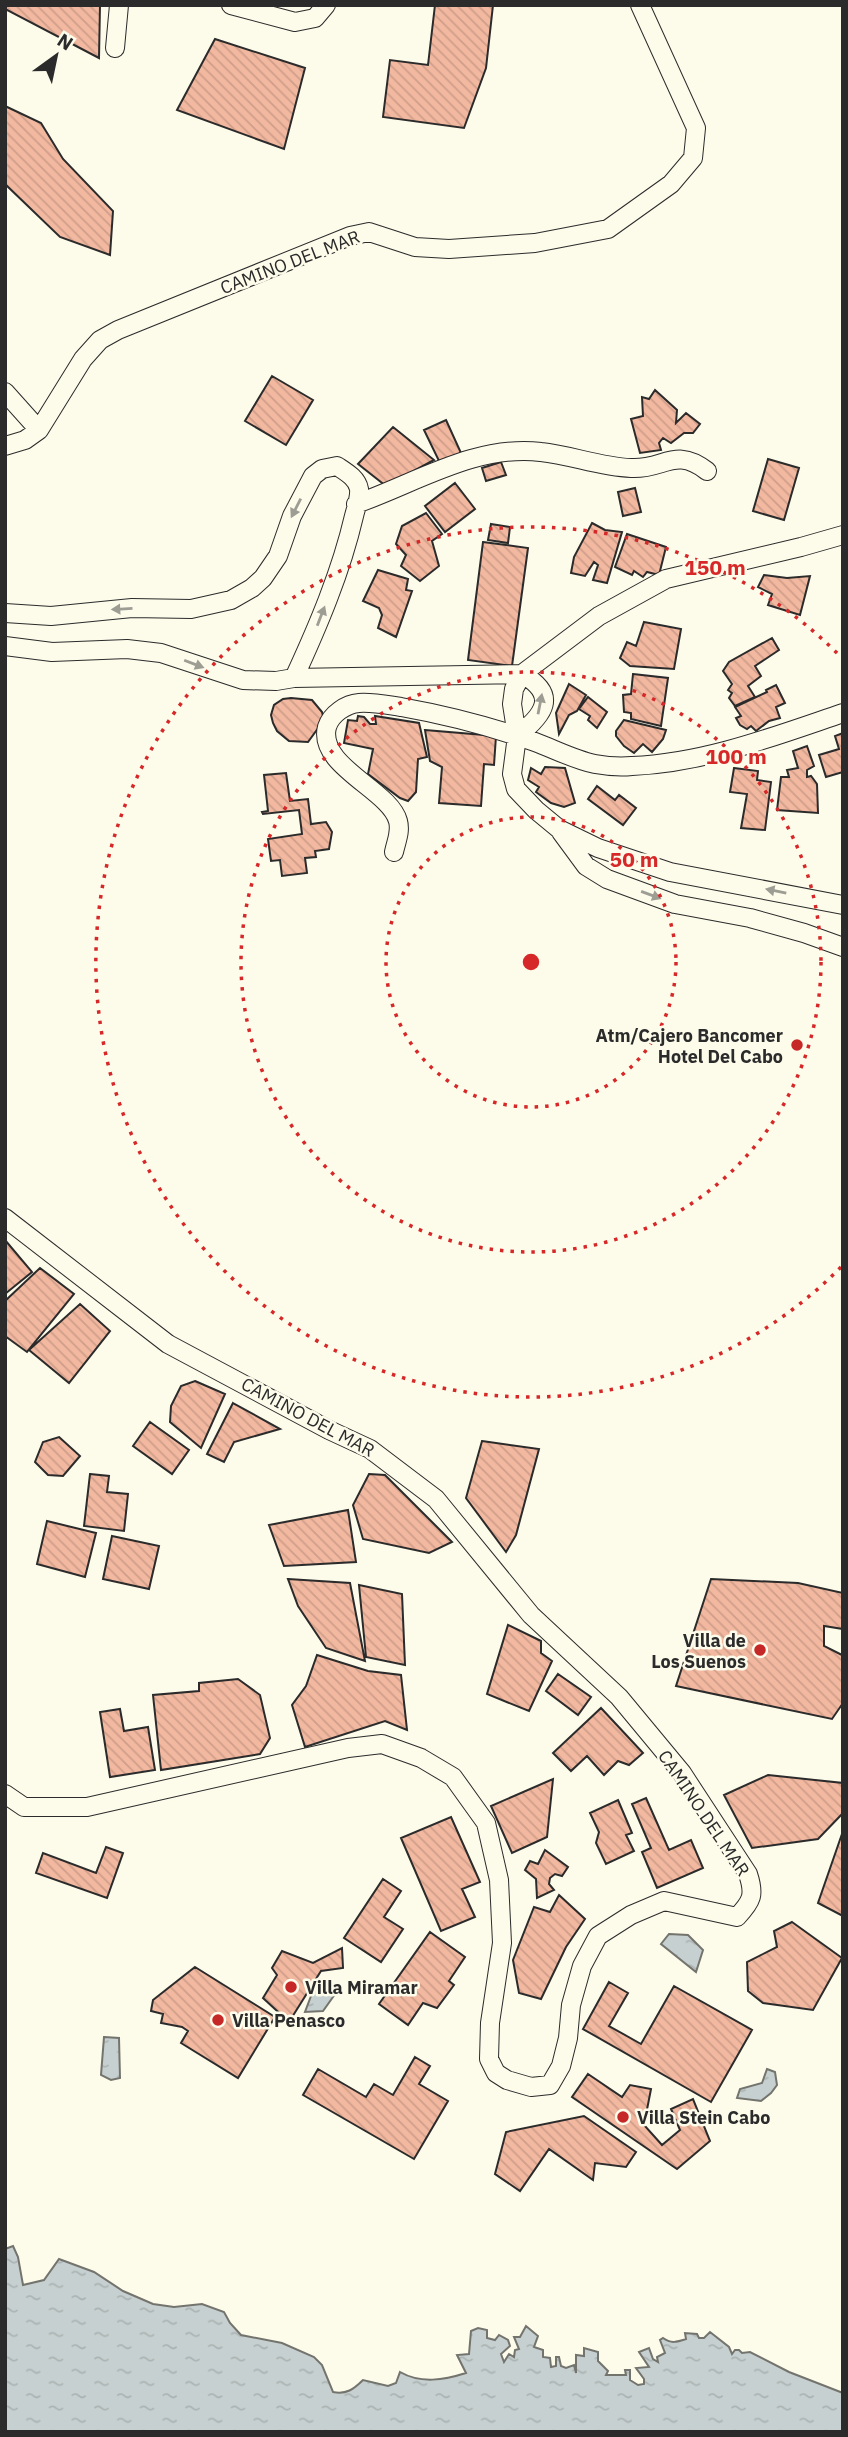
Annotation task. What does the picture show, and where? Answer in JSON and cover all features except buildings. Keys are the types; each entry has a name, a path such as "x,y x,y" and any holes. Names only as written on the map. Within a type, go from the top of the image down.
{"street":[{"path":"115,48 119,5"},
{"path":"231,5 295,22 315,18 326,5"},
{"name":"CAMINO DEL MAR","path":"39,430 83,359 100,340 118,330 350,236 369,232 415,247 449,249 535,243 608,229 671,184 693,158 696,128 640,5"},
{"path":"5,392 39,430 25,440 5,446"},
{"path":"356,504 483,455 508,451 541,452 633,469 687,459 707,471"},
{"path":"5,614 51,616 132,608 191,609 231,600 263,578 278,555 292,516 313,476 322,469 337,466 351,475 359,488 356,504 339,570 294,678"},
{"path":"843,535 666,579 599,617 522,674 514,689 512,704 517,736 512,774 516,789 559,829 598,848 670,872 843,905"},
{"path":"5,646 52,652 138,650 161,653 243,680 522,674 536,682 543,693 543,708 536,721 517,736"},
{"path":"394,852 399,832 398,820 393,810 352,775 327,743 327,727 335,713 355,703 374,703 432,713 517,736 595,764 631,766 688,760 755,743 843,713"},
{"path":"559,829 586,866 607,879 675,904 750,918 843,947"},
{"name":"CAMINO DEL MAR","path":"5,1218 168,1344 370,1449 436,1499 531,1615 619,1697 682,1773 748,1874 753,1891 748,1905 737,1917 664,1901 631,1915 598,1936 582,1966 571,2005 568,2038 561,2066 550,2085 531,2087 507,2080 496,2073 489,2059 490,2023 502,1943 499,1880 486,1823 453,1777 421,1758 382,1744 348,1748 87,1807 24,1807 5,1794"}],"water":[{"path":"669,1934 688,1935 703,1950 696,1972 661,1944"},
{"path":"322,1983 338,1990 323,2011 305,2012 311,1996"},
{"path":"104,2037 119,2038 120,2078 111,2080 101,2075"},
{"path":"767,2069 775,2072 777,2085 771,2093 761,2101 737,2098 740,2089 762,2083"},
{"path":"13,2246 18,2257 23,2285 44,2280 59,2259 94,2272 123,2291 153,2304 174,2307 202,2304 224,2312 241,2335 282,2343 314,2357 322,2365 333,2392 342,2393 363,2380 388,2386 396,2383 400,2372 433,2380 466,2373 457,2355 469,2354 471,2331 478,2328 487,2330 487,2338 495,2340 499,2335 508,2340 510,2346 501,2354 504,2362 509,2354 514,2357 515,2350 519,2349 514,2337 520,2337 526,2326 538,2336 534,2347 543,2350 543,2357 550,2358 551,2367 556,2366 556,2357 559,2357 561,2366 566,2368 574,2365 576,2373 576,2355 584,2356 584,2348 598,2352 598,2361 608,2371 606,2375 626,2375 625,2370 630,2370 630,2380 638,2385 644,2384 644,2379 636,2368 649,2367 639,2352 649,2348 653,2359 658,2362 657,2357 665,2353 660,2340 663,2338 677,2342 686,2339 685,2333 704,2338 710,2332 729,2347 732,2354 735,2350 750,2352 789,2372 843,2393 843,2432 5,2432 5,2249"}],"place":[{"name":"Atm/Cajero Bancomer Hotel Del Cabo","path":"797,1045"},
{"name":"Villa de Los Suenos","path":"760,1650"},
{"name":"Villa Miramar","path":"291,1987"},
{"name":"Villa Penasco","path":"218,2020"},
{"name":"Villa Stein Cabo","path":"623,2117"}]}
